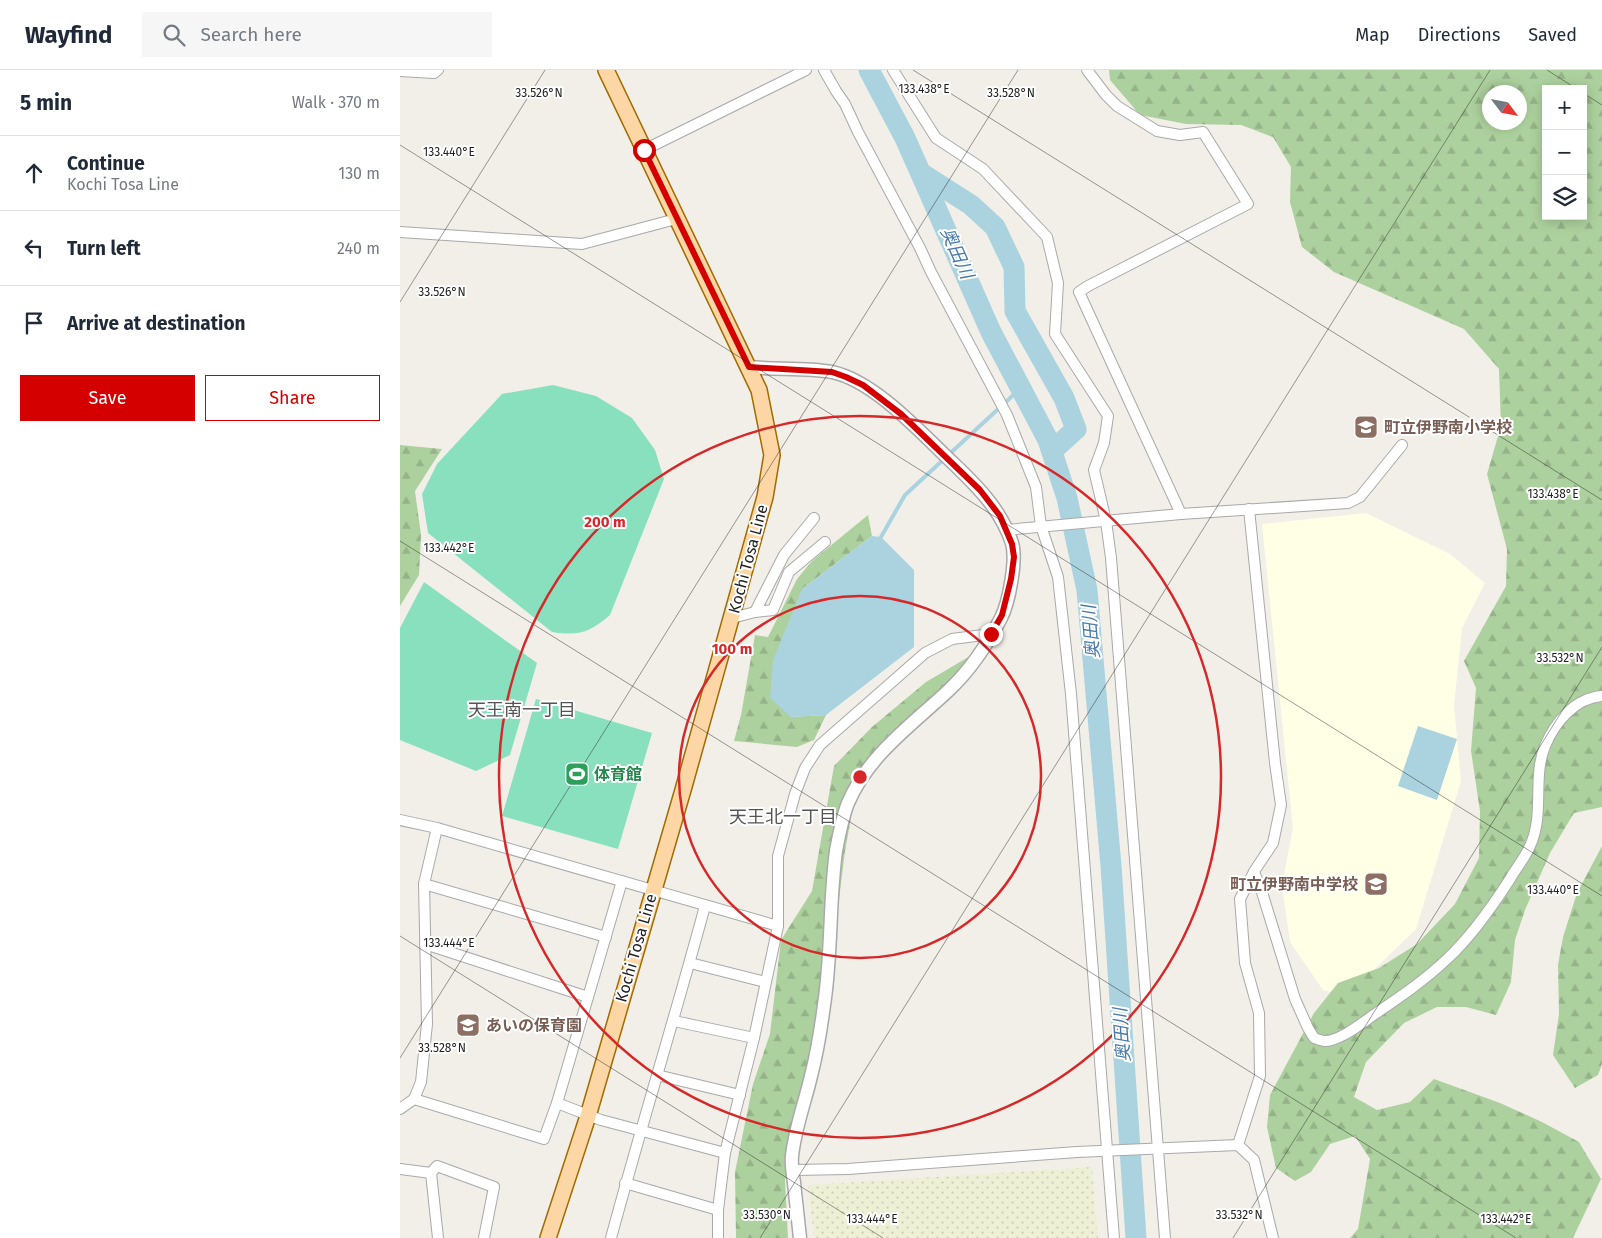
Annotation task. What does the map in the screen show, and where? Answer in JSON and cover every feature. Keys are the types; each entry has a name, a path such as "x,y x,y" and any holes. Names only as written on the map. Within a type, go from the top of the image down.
{"main road":[{"name":"Kochi Tosa Line","path":"548,1238 588,1116 732,618 765,497 772,455 759,390 606,70"}],"street":[{"path":"400,71 434,73 438,70"},
{"path":"644,150 806,70"},
{"path":"824,70 845,104 1007,415 1036,487 1041,526 1058,576 1071,694 1114,1238"},
{"path":"893,70 936,138 983,169 1047,237 1058,282 1055,334 1108,416 1104,443 1094,470 1106,520 1111,558 1135,840 1165,1238"},
{"path":"1087,70 1117,106 1157,131 1180,135 1203,132 1248,204 1079,292 1181,514"},
{"path":"400,232 582,244 676,219"},
{"path":"749,367 832,372 863,385 901,414 980,490 1000,516 1012,544 1014,557 1002,615 976,658 952,687 899,734 874,761 856,788 847,806 839,833 832,881 825,1004 812,1073 796,1130 792,1159 800,1238"},
{"path":"1006,530 1181,514 1348,503 1360,497 1402,445"},
{"path":"1238,1145 1260,1076 1259,1013 1245,963 1240,899 1254,872 1273,844 1281,805 1249,509"},
{"path":"755,612 784,555 814,518"},
{"path":"732,618 773,610 789,572 825,542"},
{"path":"718,1238 718,1210 725,1153 754,1038 778,926 778,856 795,794 805,768 820,745 925,653 952,639 991,634"},
{"path":"1254,872 1295,999 1308,1028 1314,1038 1326,1042 1342,1036 1409,991 1447,959 1494,904 1530,846 1538,820 1539,765 1545,745 1564,714 1576,704 1596,696 1602,696"},
{"path":"400,820 437,828 778,926"},
{"path":"400,1109 414,1099 421,1082 427,1024 424,884 437,828"},
{"path":"414,1099 544,1140 557,1103 622,881"},
{"path":"424,884 606,937"},
{"path":"611,1238 640,1131 674,1021 705,906"},
{"path":"425,944 588,997"},
{"path":"690,963 766,982"},
{"path":"674,1021 754,1038"},
{"path":"657,1075 740,1095"},
{"path":"557,1103 588,1116 725,1153"},
{"path":"792,1170 848,1169 1107,1151 1238,1145 1254,1160 1273,1238"},
{"path":"431,1173 438,1166 494,1187 484,1238"},
{"path":"400,1169 431,1173"},
{"path":"431,1173 438,1238"},
{"path":"625,1184 718,1210"}],"shaded area":[{"path":"1366,513 1450,554 1485,583 1462,628 1454,706 1461,781 1416,929 1347,996 1323,990 1290,942 1282,885 1293,828 1262,524"},
{"path":"1092,1167 1098,1238 814,1238 808,1185"}],"green space":[{"path":"1109,70 1602,70 1602,807 1574,813 1550,853 1525,910 1515,940 1511,982 1496,1015 1466,1007 1437,1007 1404,1023 1366,1062 1354,1097 1377,1110 1410,1102 1434,1079 1500,1103 1542,1122 1579,1142 1601,1179 1573,1238 1350,1238 1358,1229 1370,1159 1355,1136 1330,1144 1311,1172 1295,1181 1276,1168 1267,1127 1270,1095 1314,1013 1338,983 1379,968 1417,944 1455,904 1479,858 1480,811 1471,751 1476,688 1464,661 1506,586 1507,549 1487,474 1501,426 1499,369 1464,329 1334,272 1302,247 1290,202 1291,167 1273,137 1241,125 1186,124 1140,115 1110,80"},
{"path":"553,385 596,396 632,418 655,450 664,479 610,615 590,629 570,634 552,632 428,533 422,494 437,464 502,394"},
{"path":"400,445 442,449 415,491 421,535 419,575 400,606"},
{"path":"868,515 872,536 802,589 791,717 826,715 814,740 797,747 734,741 741,715 755,635 768,637 797,579 812,561"},
{"path":"424,582 537,663 510,755 476,771 400,740 400,628"},
{"path":"987,646 858,780 845,851 827,995 806,1106 785,1180 788,1238 736,1238 735,1172 753,1084 770,1034 781,940 812,891 834,766 872,727 926,682"},
{"name":"体育館","path":"536,699 652,733 618,849 502,816"},
{"path":"1602,846 1602,1064 1598,1075 1575,1088 1553,1055 1559,1014 1558,965 1563,937 1577,893"}],"water":[{"path":"872,536 881,537 914,570 914,647 826,715 791,717 770,698 773,660 802,589"},
{"path":"1418,726 1457,739 1437,800 1398,786"}],"waterway":[{"name":"奥田川","path":"869,70 905,138 991,332 1048,440 1067,498 1087,590 1111,866 1136,1238"},
{"path":"921,173 971,205 995,227 1014,267 1015,311 1064,398 1076,429 1052,451"},
{"path":"881,537 905,495 1021,388"}],"place":[{"name":"町立伊野南小学校","path":"1366,427"},
{"name":"体育館","path":"577,774"},
{"name":"町立伊野南中学校","path":"1376,884"},
{"name":"あいの保育園","path":"468,1025"}],"district":[{"name":"天王南一丁目","path":"522,710"},
{"name":"天王北一丁目","path":"783,817"}],"route":[{"path":"644,150 749,367 832,372 863,385 901,414 980,490 1000,516 1012,544 1014,557 1011,579 1002,615 991,634"}]}
